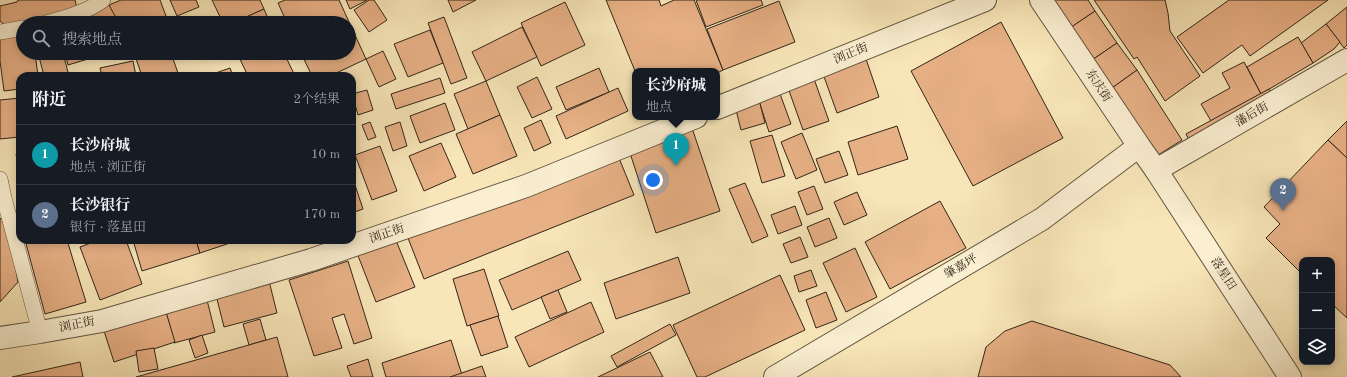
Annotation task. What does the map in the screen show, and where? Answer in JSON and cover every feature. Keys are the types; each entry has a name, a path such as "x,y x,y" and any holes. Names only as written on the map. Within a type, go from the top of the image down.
{"street":[{"name":"浏正街","path":"720,107 985,0"},
{"name":"东庆街","path":"1041,0 1156,170"},
{"name":"藩后街","path":"1156,170 1347,60"},
{"name":"浏正街","path":"0,338 102,321 311,260 526,186 689,120"},
{"name":"肇嘉坪","path":"775,377 1042,219 1139,146"},
{"name":"落星田","path":"1156,170 1290,377"}],"lane":[{"path":"69,16 95,6 102,0"},
{"path":"0,32 16,29"},
{"path":"0,178 16,243"},
{"path":"16,244 40,332"}],"building":[{"path":"18,0 75,0 77,9 52,16 16,16 16,26 9,28 0,21 0,6 17,2"},
{"path":"121,0 160,0 166,16 113,16 109,5"},
{"path":"170,0 196,0 199,7 177,16"},
{"path":"212,0 260,0 264,9 248,16 220,16"},
{"path":"285,0 339,0 346,16 284,16 278,3"},
{"path":"346,0 367,0 350,9"},
{"path":"369,0 374,0 387,20 369,32 354,10"},
{"path":"448,0 476,0 453,12"},
{"path":"606,0 659,0 661,6 674,0 694,0 723,70 720,72 720,68 634,68"},
{"path":"696,0 761,0 763,5 706,27"},
{"path":"1052,0 1088,0 1095,11 1070,28"},
{"path":"1094,0 1165,0 1170,31 1200,76 1165,101 1137,57 1134,59"},
{"path":"1229,0 1328,0 1250,56 1242,45 1203,73 1177,37"},
{"path":"779,1 795,42 723,70 707,29"},
{"path":"565,2 585,45 541,66 521,23"},
{"path":"109,5 115,16 89,16"},
{"path":"1347,7 1347,45 1344,48 1326,24"},
{"path":"264,9 267,16 248,16"},
{"path":"1095,11 1117,43 1092,60 1070,28"},
{"path":"444,17 467,78 451,84 428,23"},
{"path":"1001,22 1063,138 973,186 911,71"},
{"path":"1326,24 1340,42 1334,49 1313,63 1301,43"},
{"path":"522,27 537,57 486,81 472,52"},
{"path":"430,30 443,63 408,77 394,44"},
{"path":"16,33 16,60 36,60 37,72 16,72 16,90 4,91 0,61 0,36"},
{"path":"356,37 366,59 338,72 310,72 304,60 356,60"},
{"path":"1298,37 1313,63 1261,94 1247,67"},
{"path":"1117,43 1137,70 1112,88 1092,60"},
{"path":"383,51 396,79 379,87 366,59"},
{"path":"865,56 879,97 837,113 822,71"},
{"path":"40,60 65,60 68,72 43,72"},
{"path":"67,60 84,60 68,65"},
{"path":"136,60 173,60 178,72 141,72"},
{"path":"240,60 287,60 293,72 246,72"},
{"path":"133,61 135,72 101,72 100,68"},
{"path":"1244,62 1261,94 1211,121 1201,104 1230,88 1222,73"},
{"path":"230,68 232,72 218,72"},
{"path":"599,68 609,92 566,110 556,87"},
{"path":"1137,70 1182,140 1155,157 1112,88"},
{"path":"813,76 829,121 803,130 787,85"},
{"path":"537,77 552,109 532,118 517,87"},
{"path":"440,78 445,93 396,109 391,94"},
{"path":"486,81 500,115 468,129 454,94"},
{"path":"618,88 628,111 566,139 556,116"},
{"path":"1269,89 1274,97 1190,142 1186,134"},
{"path":"367,90 373,110 358,115 356,108 356,93"},
{"path":"779,91 791,124 769,132 758,98"},
{"path":"16,98 16,137 0,139 0,100"},
{"path":"759,100 765,123 741,130 735,106"},
{"path":"445,103 455,130 420,143 410,116"},
{"path":"500,115 517,156 473,174 456,134"},
{"path":"541,120 551,143 534,151 524,128"},
{"path":"1347,121 1347,158 1328,140"},
{"path":"370,122 376,137 368,140 362,125"},
{"path":"400,122 407,146 393,151 385,127"},
{"path":"897,126 908,159 858,175 848,142"},
{"path":"692,128 720,211 656,233 629,150"},
{"path":"802,133 817,170 796,179 781,142"},
{"path":"772,135 785,176 762,183 750,141"},
{"path":"1328,140 1347,158 1347,318 1335,307 1335,257 1299,257 1299,271 1266,238 1280,224 1264,207"},
{"path":"441,143 456,177 424,191 409,156"},
{"path":"380,146 397,191 372,200 356,155"},
{"path":"839,151 848,175 825,183 816,159"},
{"path":"617,153 634,195 424,279 408,238"},
{"path":"745,183 768,236 752,243 729,189"},
{"path":"814,186 823,209 807,215 798,192"},
{"path":"356,188 363,209 356,212"},
{"path":"857,192 867,215 844,225 834,202"},
{"path":"940,201 966,248 890,289 865,242"},
{"path":"795,206 802,225 778,234 771,215"},
{"path":"6,213 18,282 0,302 0,219"},
{"path":"829,218 837,238 815,247 807,227"},
{"path":"800,237 808,257 791,263 783,244"},
{"path":"395,238 415,287 376,302 357,253"},
{"path":"26,244 68,244 86,302 45,314"},
{"path":"88,244 127,244 142,284 100,300 80,247"},
{"path":"134,244 197,244 200,253 142,271"},
{"path":"197,244 227,244 200,253"},
{"path":"855,248 877,297 846,312 823,263"},
{"path":"568,251 581,280 512,310 499,280"},
{"path":"678,257 690,293 616,319 604,283"},
{"path":"348,261 372,338 354,344 344,314 332,318 342,348 314,356 289,280"},
{"path":"484,269 499,316 467,326 453,279"},
{"path":"811,270 817,286 799,292 794,276"},
{"path":"780,275 805,330 705,377 697,377 673,325"},
{"path":"269,281 277,313 224,327 216,295"},
{"path":"558,290 567,312 550,319 541,297"},
{"path":"826,292 837,320 816,328 806,300"},
{"path":"207,300 215,332 174,343 166,312"},
{"path":"591,302 604,332 529,367 515,337"},
{"path":"166,312 175,342 114,362 104,331"},
{"path":"498,316 508,347 481,356 470,325"},
{"path":"260,319 266,340 249,345 243,324"},
{"path":"1032,321 1170,365 1181,377 978,377 986,347 1005,331"},
{"path":"670,324 676,335 617,367 611,356"},
{"path":"202,335 208,353 195,358 189,340"},
{"path":"277,337 288,377 136,377"},
{"path":"451,340 462,375 456,377 386,377 382,363"},
{"path":"154,348 158,369 139,372 136,351"},
{"path":"650,352 663,377 598,377"},
{"path":"368,359 373,377 351,377 347,366"},
{"path":"80,362 83,377 12,377"},
{"path":"482,366 486,377 450,377"}],"place":[{"name":"长沙府城","path":"676,166"},
{"name":"长沙银行","path":"1283,211"}]}
